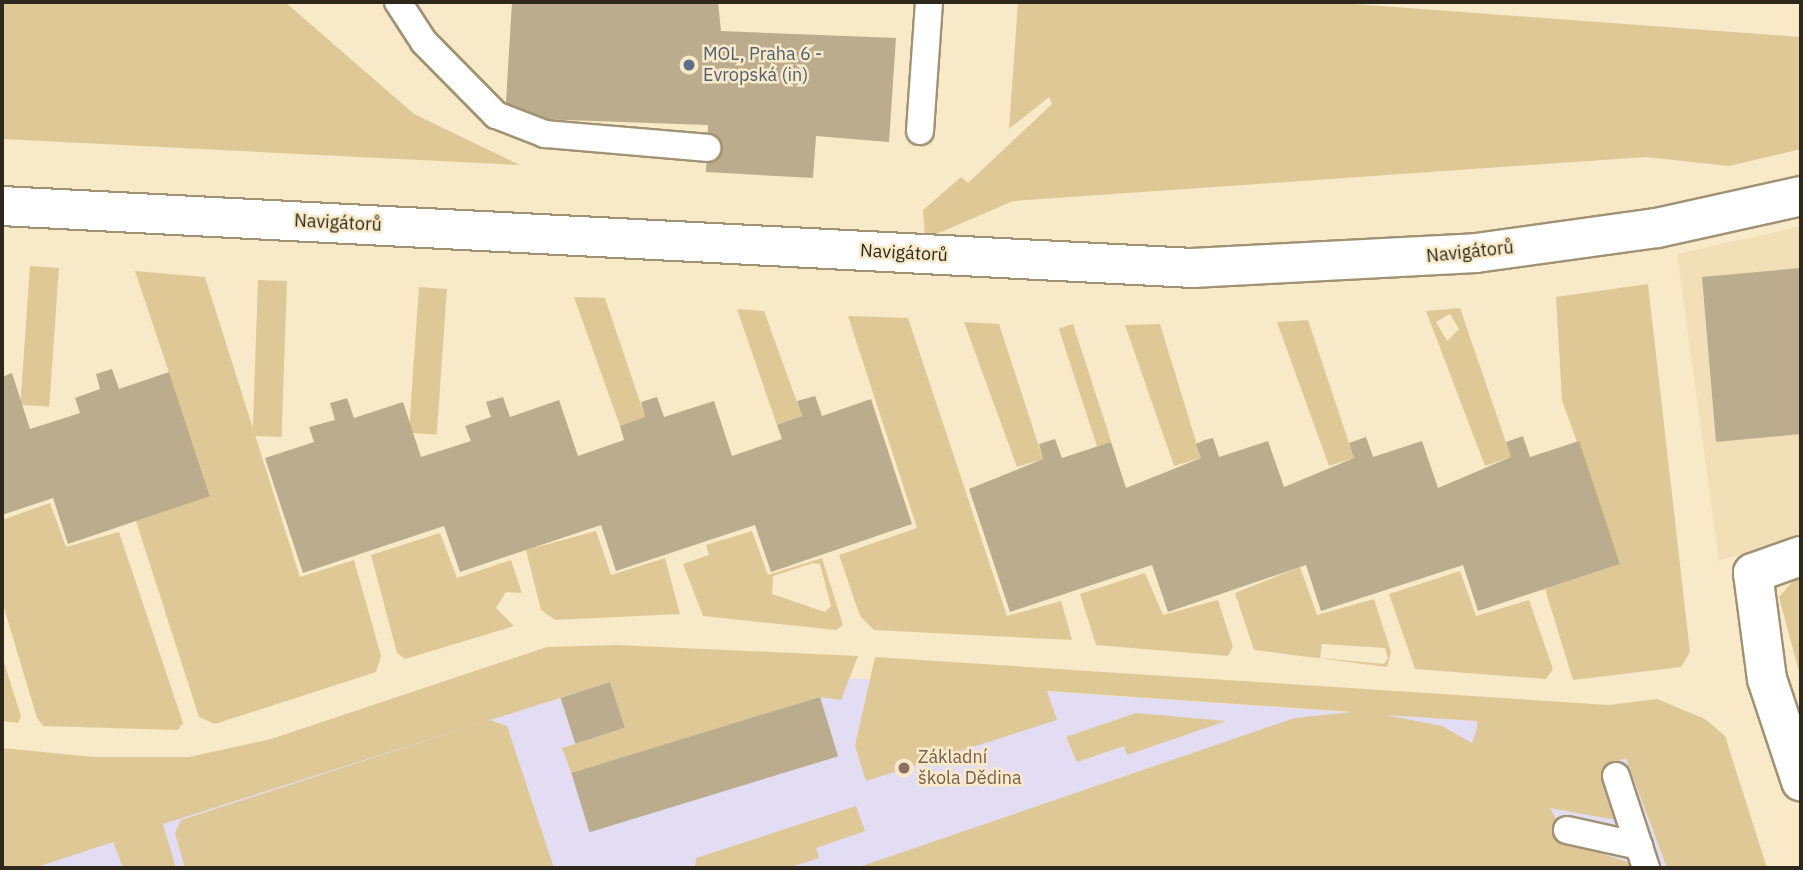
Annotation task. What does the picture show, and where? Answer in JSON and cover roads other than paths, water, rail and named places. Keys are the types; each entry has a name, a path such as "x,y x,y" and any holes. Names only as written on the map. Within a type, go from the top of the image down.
{"street":[{"name":"Navigátorů","path":"2,206 1192,268 1476,253 1657,228 1801,196"},
{"path":"1801,555 1753,573 1767,679 1801,781"}],"lane":[{"path":"398,2 424,42 496,115 545,134 707,148"},
{"path":"920,131 929,2"},
{"path":"1616,776 1642,857"},
{"path":"1567,830 1642,857"}],"place":[{"name":"MOL, Praha 6 - Evropská (in)","path":"689,65"},
{"name":"Základní škola Dědina","path":"904,768"}]}
